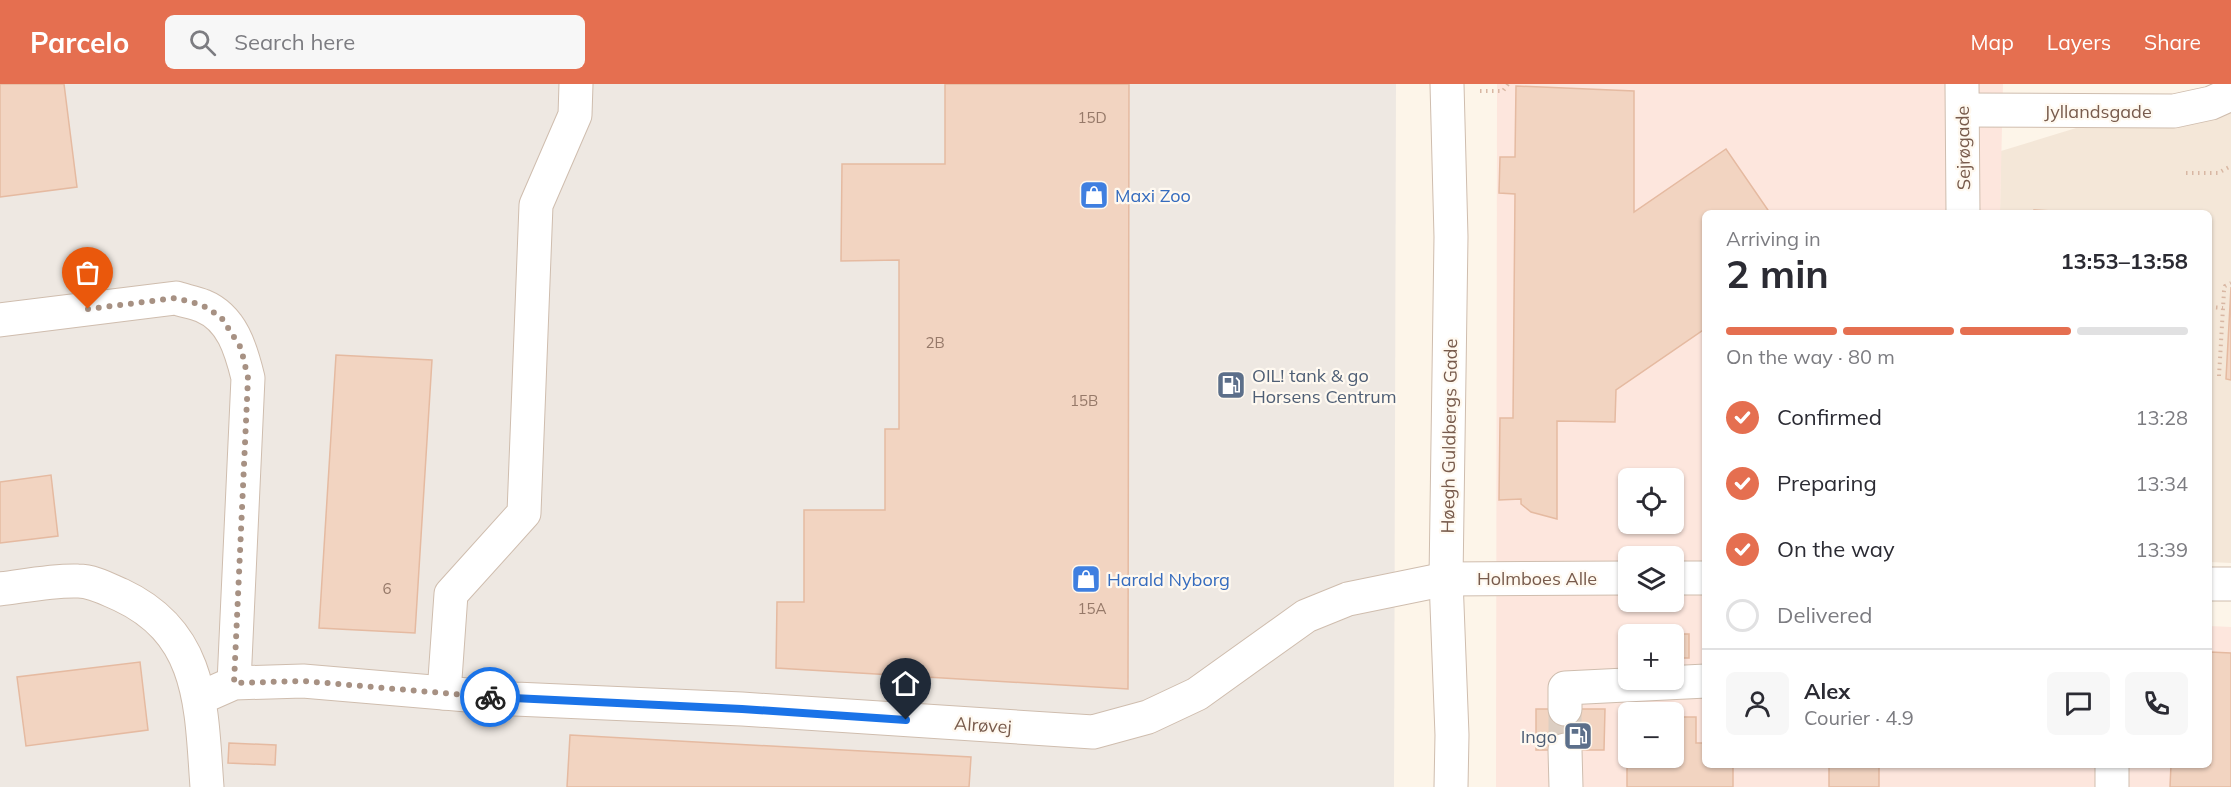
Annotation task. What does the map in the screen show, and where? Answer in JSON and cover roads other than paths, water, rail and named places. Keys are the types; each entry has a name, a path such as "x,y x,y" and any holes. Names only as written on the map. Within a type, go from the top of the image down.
{"street":[{"path":"444,693 451,594 524,513 536,205 575,115 576,84"},
{"name":"Høegh Guldbergs Gade","path":"1447,84 1451,237 1446,579 1452,735 1450,787"},
{"name":"Jyllandsgade","path":"1962,97 2174,111 2211,103 2231,94"},
{"name":"Sejrøgade","path":"1962,97 1964,210"},
{"path":"0,320 176,298 202,305 221,317 241,348 248,378 234,683 200,698"},
{"name":"Holmboes Alle","path":"1446,579 1618,578"},
{"path":"1684,578 1702,578"},
{"name":"Alrøvej","path":"234,683 303,681 514,699 742,709 1093,732 1148,717 1197,694 1306,616 1348,599 1446,579"},
{"path":"0,589 78,580 96,584 135,602 170,631 189,662 200,698 207,787"},
{"path":"2212,584 2231,584"},
{"path":"1565,709 1565,688 1702,681"},
{"path":"1566,750 1566,787"},
{"path":"2112,768 2112,787"}],"tunnel":[{"path":"1565,709 1565,750"}],"place":[{"name":"Maxi Zoo","path":"1094,195"},
{"name":"OIL! tank & go Horsens Centrum","path":"1231,385"},
{"name":"Harald Nyborg","path":"1086,579"},
{"name":"Ingo","path":"1578,736"}]}
